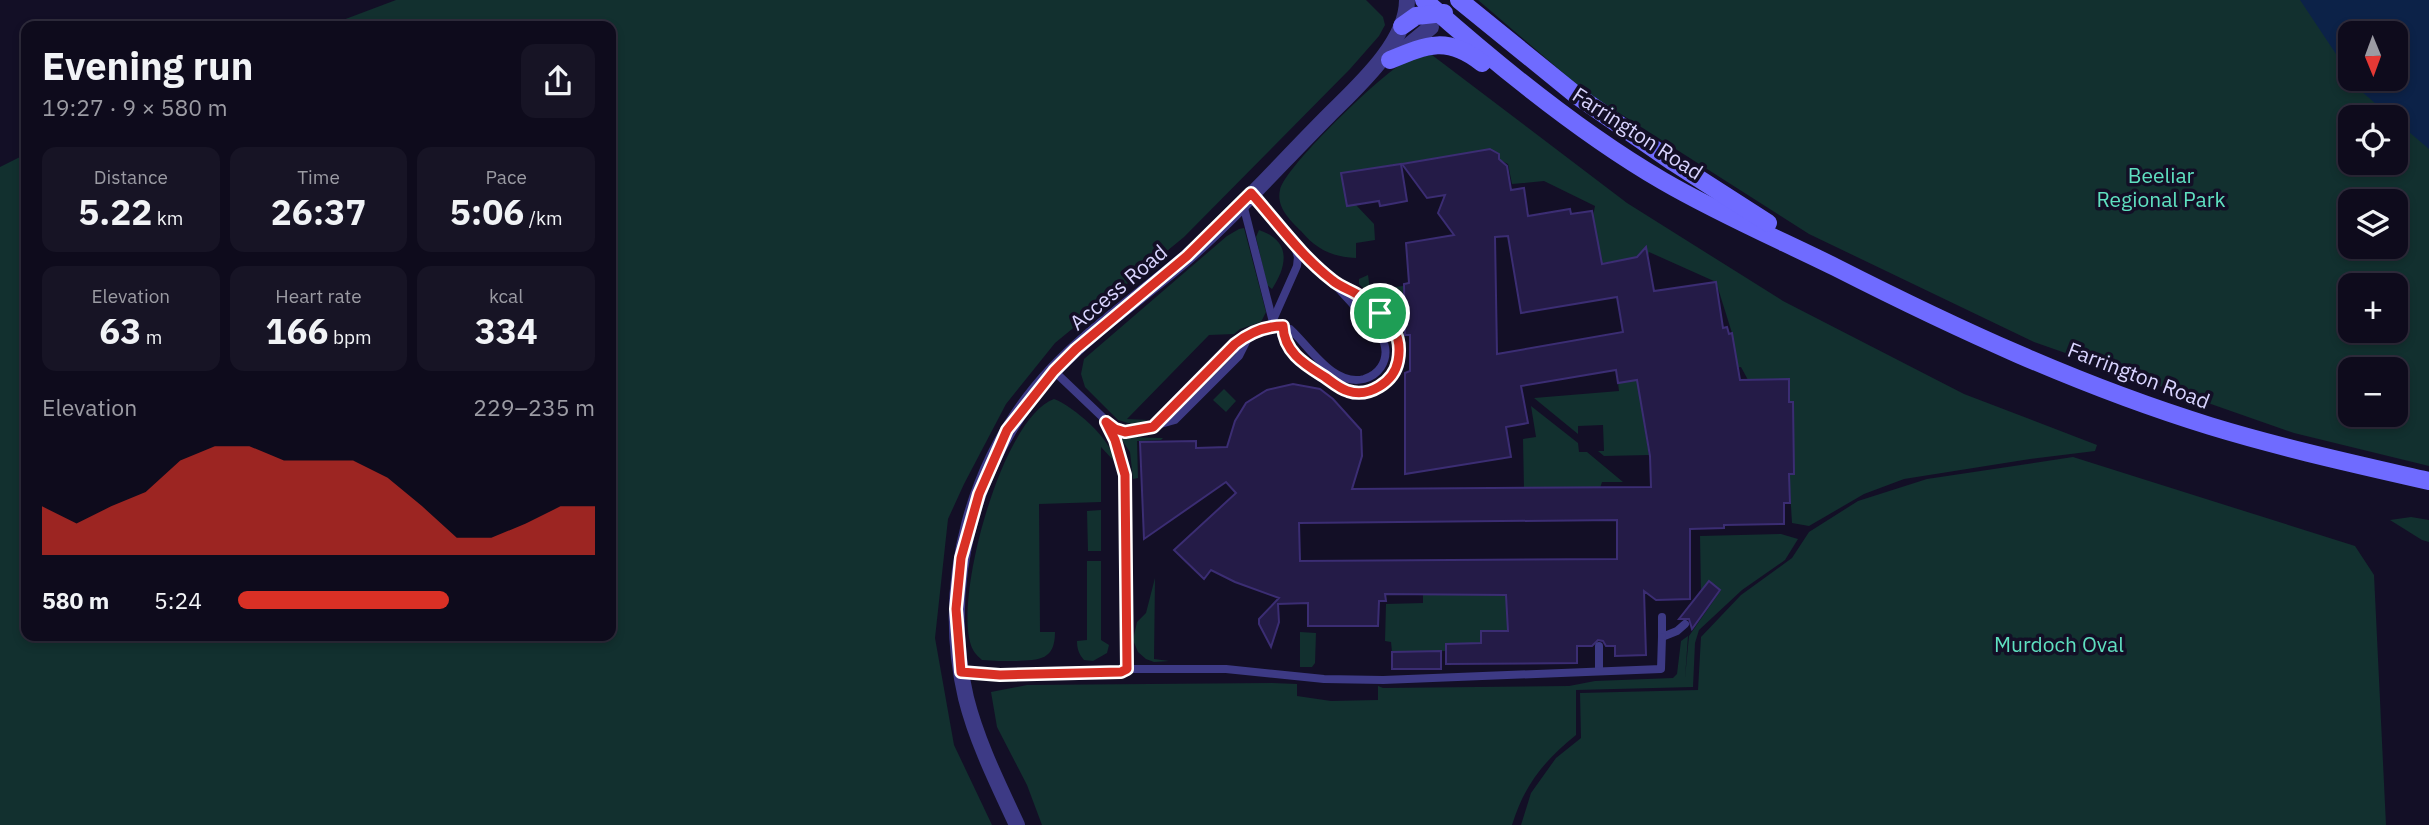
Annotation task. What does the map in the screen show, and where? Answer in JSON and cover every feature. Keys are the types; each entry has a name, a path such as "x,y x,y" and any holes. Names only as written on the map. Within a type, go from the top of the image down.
{"main road":[{"name":"Farrington Road","path":"1424,0 1523,83 1656,177 1946,322 2089,383 2207,425 2314,456 2429,481"},
{"name":"Farrington Road","path":"1459,0 1576,95 1673,162 1847,274"},
{"path":"1402,26 1416,16 1460,14 1476,20 1541,65"},
{"path":"1383,64 1411,51 1433,46 1462,49 1566,128 1623,167 1639,175 1656,177"}],"street":[{"name":"Access Road","path":"1383,64 1402,26 1407,0"},
{"name":"Access Road","path":"1017,825 976,733 961,672 957,642 957,583 961,558 990,466 1007,430 1054,371 1076,349 1187,256 1383,64 1418,40 1438,14"}],"lane":[{"path":"1054,371 1106,422 1125,432 1175,420 1239,356 1250,334 1274,325 1296,335 1338,376 1356,380 1376,373 1385,359 1383,340 1334,282 1247,198"},
{"path":"1247,198 1274,325 1290,349 1315,373 1348,391 1365,392 1388,380 1395,370 1400,350 1395,331 1380,313 1360,296 1334,282"},
{"path":"1274,325 1297,266 1296,248 1291,239"},
{"path":"1106,422 1115,440 1125,481 1127,669"},
{"path":"961,672 1000,675 1226,668 1324,678 1383,680 1661,669 1662,617"},
{"path":"1662,637 1677,631 1685,624"},
{"path":"1599,646 1599,671"}],"green space":[{"path":"396,0 1366,0 1383,17 1385,25 1379,36 1350,69 1184,237 1055,343 1006,404 964,484 948,519 935,638 954,745 992,825 0,825 0,167 21,156 21,641 616,641 616,21 340,21"},
{"name":"Beeliar Regional Park","path":"1478,0 2429,0 2429,466 2294,433 2034,342 1809,234 1583,90"},
{"path":"1432,55 1627,203 1783,301 1964,394 2097,445 2095,451 1904,479 1864,494 1809,526 1792,523 1789,474 1794,474 1793,402 1789,402 1789,380 1748,380 1741,367 1699,373 1692,398 1640,398 1649,455 1604,456 1598,451 1604,451 1603,425 1578,426 1578,434 1534,398 1619,391 1618,383 1737,363 1732,333 1716,282 1649,252 1648,256 1602,263 1593,216 1595,206 1544,181 1512,184 1508,164 1498,159 1499,154 1493,156 1491,149 1341,173 1347,206 1356,205 1374,224 1375,240 1356,243 1356,258 1332,254 1319,247 1282,208 1279,196 1285,179 1313,145 1386,75 1414,59"},
{"path":"1244,228 1266,312 1261,322 1240,329 1234,334 1209,335 1127,419 1148,420 1135,425 1118,420 1085,387 1081,374 1084,359 1227,236"},
{"path":"1259,230 1277,241 1284,255 1281,272 1272,289 1267,285 1256,237"},
{"path":"1368,275 1370,290 1403,286 1403,321 1399,324 1359,284 1359,279"},
{"path":"1224,389 1236,401 1226,412 1213,400"},
{"path":"1054,399 1071,409 1100,434 1114,461 1101,447 1101,502 1039,504 1040,632 1055,632 1049,653 1032,660 982,660 971,645 967,618 970,586 987,509 1017,438 1035,413"},
{"path":"1531,406 1578,443 1579,452 1587,452 1623,482 1602,482 1600,488 1524,489 1523,439 1536,437"},
{"path":"1124,437 1163,438 1137,441 1138,478 1133,479 1130,452 1122,440"},
{"name":"Murdoch Oval","path":"2073,457 2355,546 2374,575 2386,825 1521,825 1531,793 1556,758 1581,738 1580,693 1698,690 1701,637 1741,595 1792,558 1809,532 1858,501 1927,479"},
{"path":"1101,510 1101,551 1088,551 1087,511"},
{"path":"2411,517 2429,520 2429,542 2390,520"},
{"path":"1781,534 1798,539 1785,560 1742,590 1699,630 1695,643 1693,687 1576,690 1576,735 1536,775 1523,797 1512,825 1042,825 1027,785 997,727 991,692 1027,685 1297,684 1297,696 1331,701 1378,700 1378,686 1569,686 1595,681 1673,678 1677,674 1681,641 1688,636 1685,678 1689,636 1721,590 1709,581 1701,592 1700,536"},
{"path":"1087,561 1101,561 1101,640 1109,645 1107,653 1093,661 1084,660 1077,644 1077,641 1087,640"},
{"path":"1155,578 1154,659 1169,661 1154,662 1146,659 1138,652 1133,640 1137,622 1146,613"},
{"path":"1423,594 1506,595 1577,631 1481,631 1481,643 1446,644 1446,651 1392,652 1391,642 1385,641 1386,604 1423,603"},
{"path":"1300,632 1316,633 1315,663 1312,667 1300,667"}],"water":[{"path":"2300,0 2429,0 2429,149 2408,131 2408,105 2377,105 2361,91 2408,91 2408,21 2338,21 2338,57"}],"building":[{"path":"1490,149 1499,154 1499,159 1507,166 1511,190 1524,188 1528,216 1570,209 1571,214 1592,211 1602,264 1637,257 1646,247 1654,291 1716,282 1723,328 1727,327 1729,334 1732,333 1740,380 1789,379 1789,402 1793,402 1794,474 1789,474 1790,503 1784,503 1784,524 1724,525 1724,528 1690,529 1690,599 1656,600 1644,591 1646,655 1615,656 1615,646 1606,646 1603,641 1598,640 1592,646 1577,646 1577,663 1446,664 1446,644 1481,643 1481,631 1508,631 1506,595 1385,594 1386,601 1379,601 1378,626 1308,626 1308,603 1278,604 1279,622 1271,647 1259,619 1279,598 1211,570 1204,579 1174,550 1236,493 1226,482 1144,539 1140,442 1196,441 1196,448 1227,447 1235,421 1246,403 1267,390 1293,384 1320,389 1333,399 1361,430 1362,456 1352,489 1651,487 1650,456 1637,380 1618,383 1616,370 1521,386 1528,423 1506,427 1511,457 1405,474 1405,373 1410,371 1410,335 1405,335 1404,284 1409,283 1406,243 1454,235 1438,213 1445,195 1427,198 1402,164","holes":["1508,236 1521,313 1617,297 1623,332 1497,354 1495,237","1617,520 1617,559 1300,561 1299,523"]},
{"path":"1401,164 1407,201 1380,206 1379,201 1347,206 1341,173"},
{"path":"1709,581 1720,590 1692,629 1689,619 1679,619"},
{"path":"1441,651 1441,669 1392,669 1392,652"}],"route":[{"path":"1251,193 1329,278 1360,296 1380,313 1395,331 1400,350 1395,370 1388,380 1373,390 1357,393 1348,391 1315,373 1290,349 1283,335 1283,326 1274,326 1250,334 1235,344 1153,427 1125,432 1106,422 1115,440 1125,475 1127,669 1121,672 1000,675 961,672 956,609 961,558 979,494 1007,430 1054,371 1076,349 1187,256 1251,193"}]}
